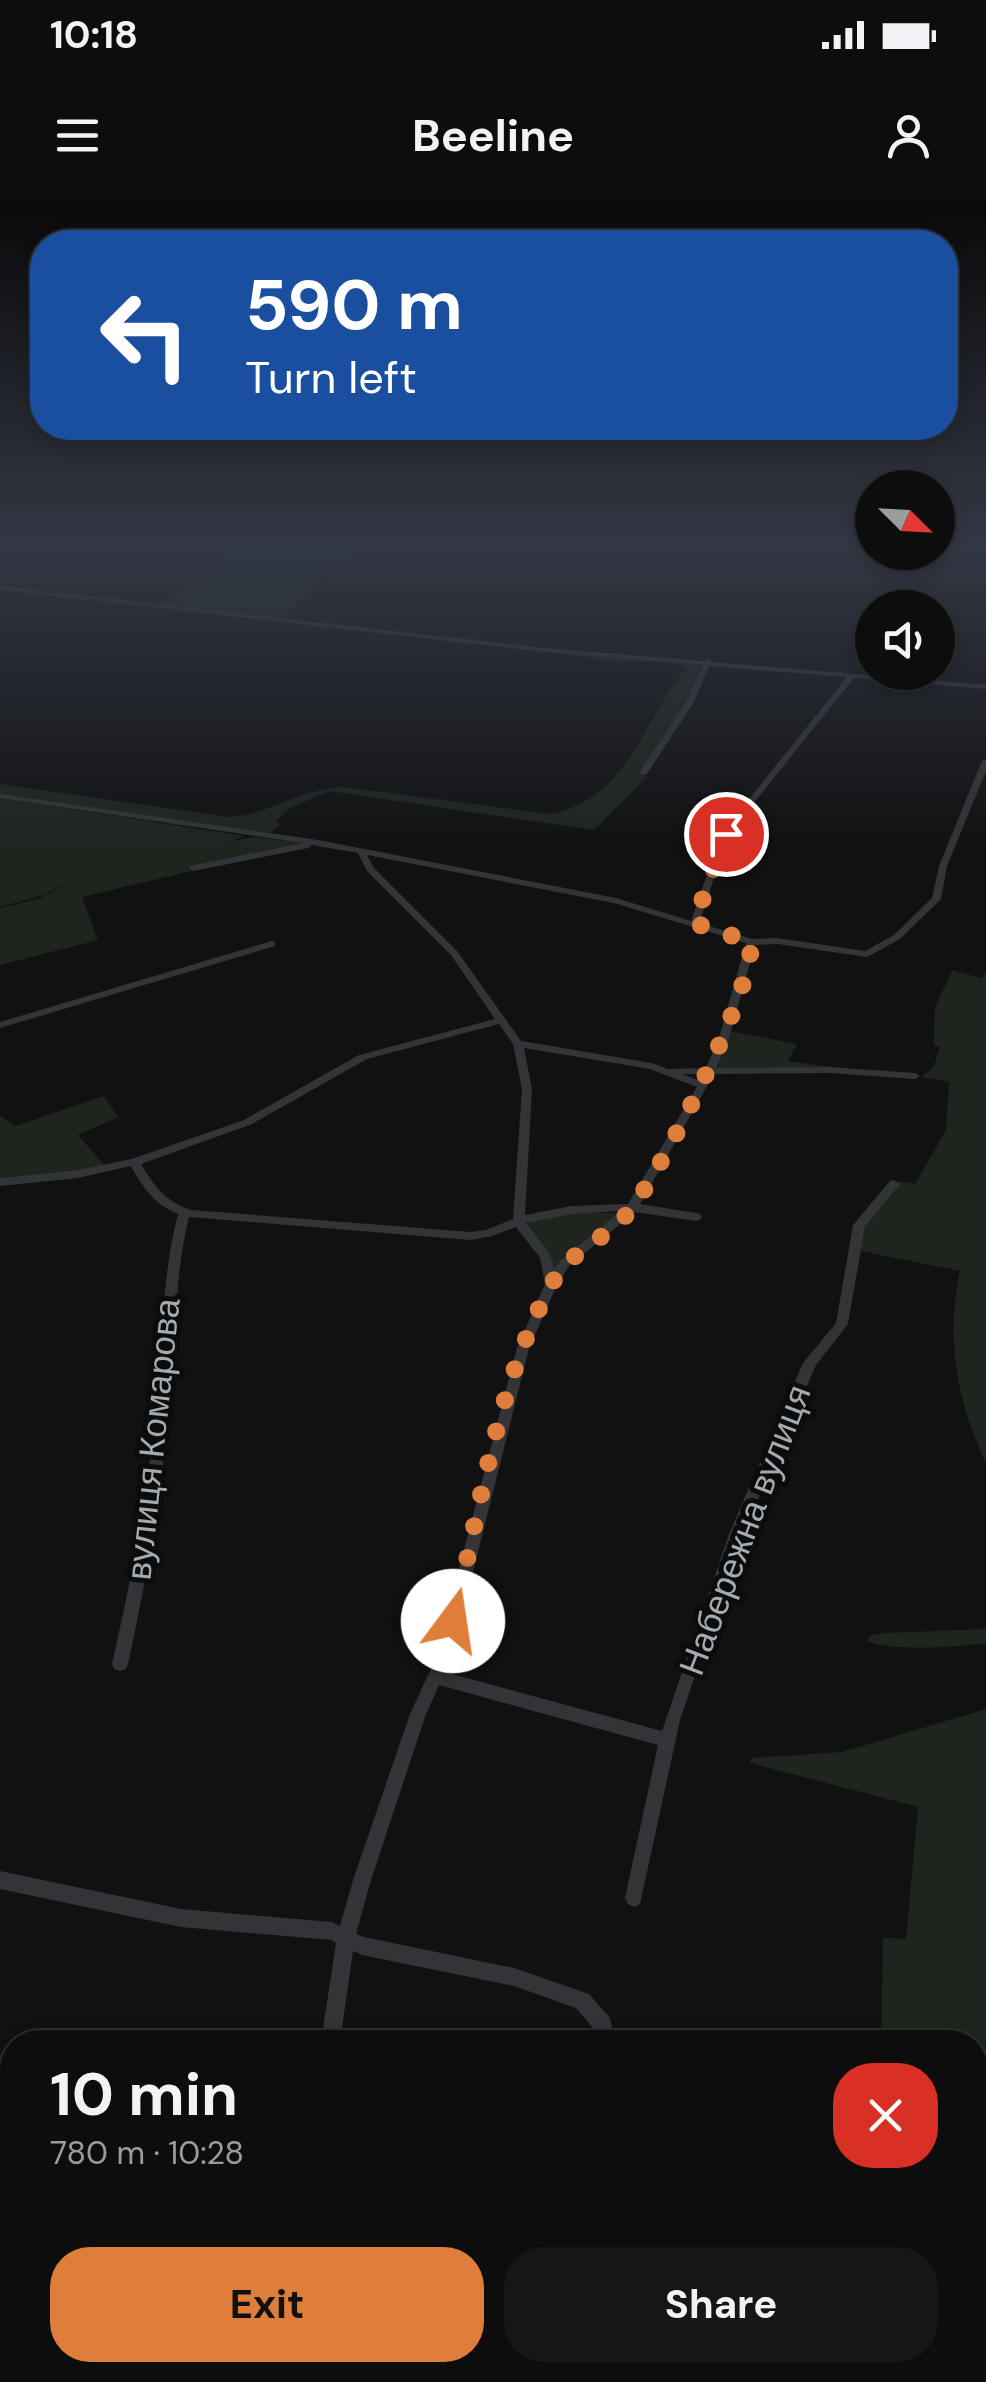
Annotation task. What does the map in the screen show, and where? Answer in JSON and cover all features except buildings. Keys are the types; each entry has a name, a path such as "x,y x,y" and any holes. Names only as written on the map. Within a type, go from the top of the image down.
{"street":[{"path":"517,647 708,661 983,689"},
{"path":"644,773 688,704 708,661"},
{"path":"694,923 726,834 852,676"},
{"path":"0,796 318,842 616,900 751,942 777,941 867,954 897,936 936,898 943,866 986,760"},
{"path":"192,868 318,842"},
{"path":"361,851 368,866 454,953 518,1044 527,1089 519,1222 546,1257 551,1284"},
{"path":"368,866 386,856"},
{"path":"332,2030 346,1938 418,1714 437,1677 518,1365 551,1284 576,1252 631,1210 702,1086 747,966 751,942"},
{"path":"0,1024 272,944"},
{"path":"0,1182 78,1174 134,1162 260,1116 350,1062 408,1042 502,1020"},
{"path":"518,1044 671,1071 916,1076"},
{"path":"671,1071 702,1086"},
{"path":"134,1162 161,1204 184,1214 395,1232 519,1233 535,1242"},
{"name":"Набережна вулиця","path":"634,1898 667,1740 736,1534 810,1364 842,1324 860,1226 894,1184"},
{"path":"497,1233 519,1222 570,1212 649,1208 696,1217"},
{"name":"вулиця Комарова","path":"120,1664 147,1542 164,1393 170,1280 184,1214"},
{"path":"437,1677 667,1740"},
{"path":"0,1880 181,1918 332,1930 362,1946 514,1977 582,2001 603,2030"}],"shaded area":[{"path":"501,647 704,663 687,704 641,776 647,777 594,830 329,791 290,808 275,822 281,824 267,836 0,795 0,784 228,817 343,787 551,814 599,792 616,775 686,668 663,662"},
{"path":"0,798 245,836 227,842 254,837 308,843 82,897 98,940 0,965 0,908 38,899 86,874 41,896 0,907"},
{"path":"952,970 981,978 986,972 986,1464 956,1370 954,1322 960,1271 855,1250 868,1214 899,1181 915,1184 946,1130 949,1082 922,1077 934,1066 940,1047 934,1045 935,1008"},
{"path":"725,1030 797,1044 788,1061 868,1072 714,1069"},
{"path":"104,1096 118,1117 78,1135 106,1167 0,1178 0,1115 16,1126"},
{"path":"571,1213 619,1213 555,1276 527,1224 530,1219"},
{"path":"986,1629 986,1643 974,1645 908,1648 867,1641 871,1635 882,1633"},
{"path":"986,1709 986,2030 881,2030 883,1938 906,1939 918,1807 750,1763 751,1758 842,1752"}],"route":[{"path":"453,1621 515,1376 551,1284 576,1252 631,1210 702,1086 724,1038 751,942 694,923 706,899 726,834"}]}
